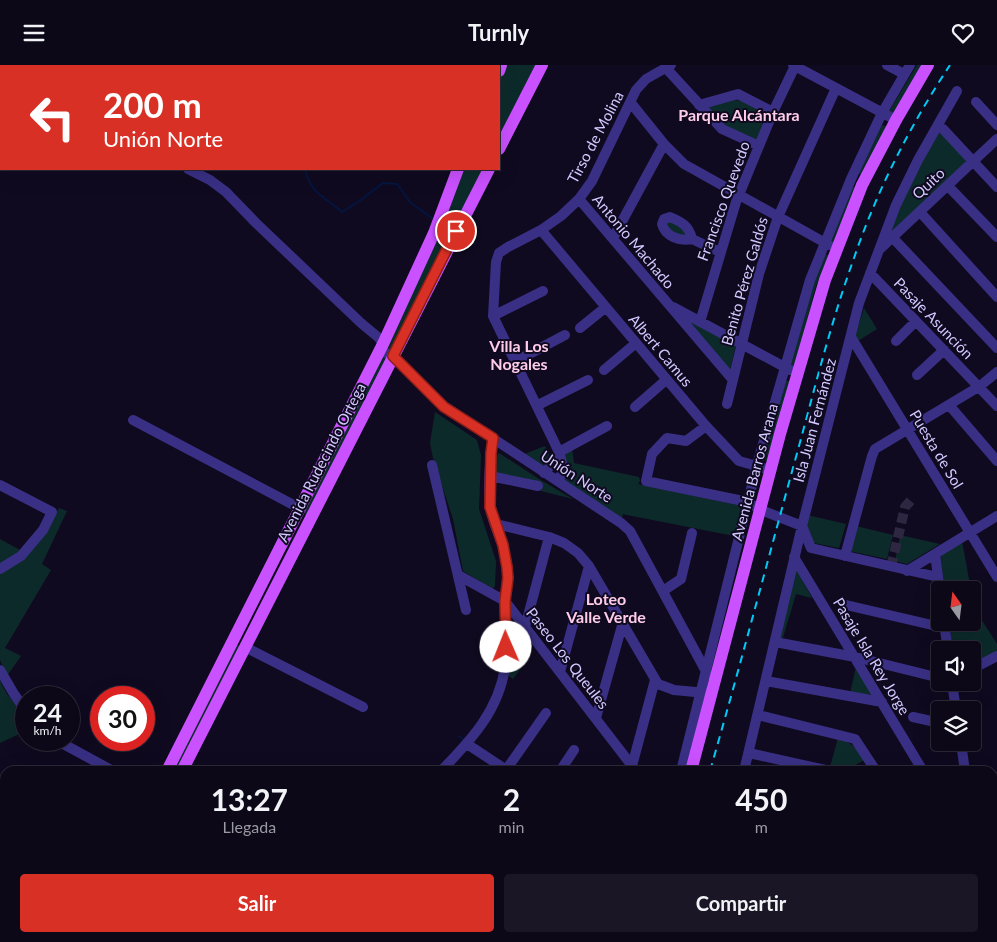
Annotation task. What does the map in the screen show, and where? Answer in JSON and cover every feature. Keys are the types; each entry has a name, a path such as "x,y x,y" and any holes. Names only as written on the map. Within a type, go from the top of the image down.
{"main road":[{"path":"500,147 542,65"},
{"name":"Avenida Barros Arana","path":"691,766 708,683 761,510 825,280 856,182 896,120 928,65"},
{"name":"Avenida Rudecindo Ortega","path":"170,766 301,509 381,347 434,233 458,170"},
{"name":"Avenida Rudecindo Ortega","path":"185,766 488,170"},
{"path":"301,509 305,522 302,535"},
{"path":"243,622 245,647"}],"street":[{"path":"794,65 896,120"},
{"name":"Francisco Quevedo","path":"700,322 739,194 794,65"},
{"path":"887,65 904,74"},
{"name":"Avenida Barros Arana","path":"683,766 708,683 712,649 757,465 810,280 824,242 856,182 882,113 910,65"},
{"path":"668,66 699,105 722,129 759,146"},
{"name":"Tirso de Molina","path":"493,316 496,262 499,253 541,230 561,216 579,199 592,181 636,90 646,79 668,66"},
{"name":"Benito Pérez Galdós","path":"727,404 759,274 778,217 836,88"},
{"name":"Isla Juan Fernández","path":"745,766 794,557 831,408 860,303 896,205 918,160 957,91"},
{"path":"699,105 738,94 773,111"},
{"path":"976,102 997,125"},
{"path":"631,103 684,164 836,249"},
{"path":"943,129 997,187"},
{"name":"Quito","path":"879,249 997,139"},
{"path":"613,238 664,143"},
{"name":"Unión Norte","path":"190,170 210,180 226,192 256,223 379,338 381,347 393,356 444,407 630,531 698,656 708,683"},
{"path":"948,185 997,237"},
{"name":"Antonio Machado","path":"579,199 668,304 798,375"},
{"path":"920,212 997,297"},
{"name":"Albert Camus","path":"541,230 666,380 739,461 771,470"},
{"path":"892,237 997,348"},
{"path":"692,239 720,252"},
{"name":"Pasaje Asunción","path":"870,273 980,386 997,406"},
{"path":"543,291 493,316 538,405 559,452 564,465 559,482"},
{"path":"668,304 733,380"},
{"path":"580,328 606,307"},
{"path":"896,341 916,321"},
{"path":"516,361 566,335"},
{"name":"Puesta de Sol","path":"851,337 997,577"},
{"path":"604,371 636,343"},
{"path":"917,375 944,350"},
{"path":"845,556 872,456 878,447 980,386 997,372"},
{"path":"538,405 588,380"},
{"path":"636,407 666,380"},
{"path":"949,405 997,461"},
{"name":"Avenida Rudecindo Ortega","path":"133,420 301,509"},
{"path":"544,473 557,458 559,452 607,426"},
{"path":"706,426 686,441 667,438 652,454 646,481 748,502 761,510 802,526 811,548 938,577"},
{"path":"446,766 467,744 489,714 502,679 506,647 505,601 508,578 507,567 490,507 493,438"},
{"path":"432,465 466,610"},
{"path":"490,476 538,486"},
{"path":"0,485 52,512 43,530 20,556 0,569"},
{"path":"907,571 997,516"},
{"path":"496,524 549,537 571,548 589,566 658,684 681,690 708,683"},
{"path":"663,591 681,579 692,533"},
{"path":"525,627 549,537"},
{"path":"935,553 939,581"},
{"name":"Pasaje Isla Rey Jorge","path":"794,557 920,766"},
{"path":"560,672 589,566"},
{"name":"Paseo Los Queules","path":"458,575 505,601 632,766"},
{"path":"846,605 931,622"},
{"path":"596,718 623,622"},
{"path":"775,643 855,657 931,676"},
{"path":"245,647 363,707"},
{"path":"698,656 705,655 712,649"},
{"path":"981,664 997,656"},
{"path":"0,670 15,695"},
{"path":"635,766 655,680"},
{"path":"766,681 882,702"},
{"path":"510,766 546,713"},
{"path":"758,715 855,739 873,766"},
{"path":"913,717 931,721"},
{"path":"467,744 500,766"},
{"path":"563,766 574,750"},
{"path":"76,751 104,766"},
{"path":"962,751 964,766"},
{"path":"749,753 808,766"}],"green space":[{"path":"503,65 538,65 500,137 500,72"},
{"path":"917,65 924,65 894,116 888,113"},
{"name":"Parque Alcántara","path":"733,100 743,101 766,113 757,141 724,125 707,107"},
{"path":"882,125 888,127 863,178 859,173"},
{"path":"938,130 969,162 887,238 889,226"},
{"path":"461,170 482,170 307,518 303,510"},
{"path":"850,187 857,187 834,243 828,239"},
{"path":"670,220 688,233 684,238 667,228 666,221"},
{"path":"823,254 829,255 816,286 794,368 788,366"},
{"path":"864,308 877,329 858,341 855,336"},
{"path":"688,320 736,344 730,370"},
{"path":"786,381 791,381 769,462 764,460"},
{"path":"435,412 477,440 481,455 479,509 496,561 495,586 492,589 463,571 453,519 430,443"},
{"path":"545,446 550,456 545,465 541,467 522,455"},
{"path":"572,448 574,463 639,477 640,481 638,484 742,506 734,536 622,514 623,516 619,519 563,482 563,452"},
{"path":"499,453 573,499 541,491 541,486 494,475 496,456"},
{"path":"59,508 67,511 42,564 51,570 5,648 21,656 7,676 0,660 0,572 45,533"},
{"path":"807,515 846,524 839,548 814,543 803,527"},
{"path":"856,526 893,535 887,559 849,551"},
{"path":"900,535 940,544 907,564 895,561"},
{"path":"0,539 20,550 14,558 0,567"},
{"path":"962,541 969,581 944,581 940,554"},
{"path":"796,569 812,598 796,594 782,641 779,641"},
{"path":"981,619 997,644 997,652 981,661 981,641 952,641 950,631 981,631"},
{"path":"235,644 241,646 180,766 173,766"},
{"path":"507,650 522,667 513,679 506,674"},
{"path":"856,667 875,695 850,693"},
{"path":"0,681 15,704 15,736 0,743"},
{"path":"838,738 854,746 864,760 854,766 830,766"}],"waterway":[{"path":"305,170 310,184 314,189 342,212 383,183 397,184 411,203 432,218"},
{"path":"443,225 452,230"},
{"path":"461,235 474,243"},
{"path":"458,736 465,740"}],"tunnel":[{"path":"891,567 905,507 912,499"}],"railway":[{"path":"711,766 825,351 846,281 873,207 896,158 922,110 950,65"}],"district":[{"name":"Parque Alcántara","path":"739,114"},
{"name":"Villa Los Nogales","path":"519,354"},
{"name":"Loteo Valle Verde","path":"606,607"}],"route":[{"path":"456,231 393,356 444,407 493,438 490,507 503,545 507,567 508,578 505,601 506,647"}]}
